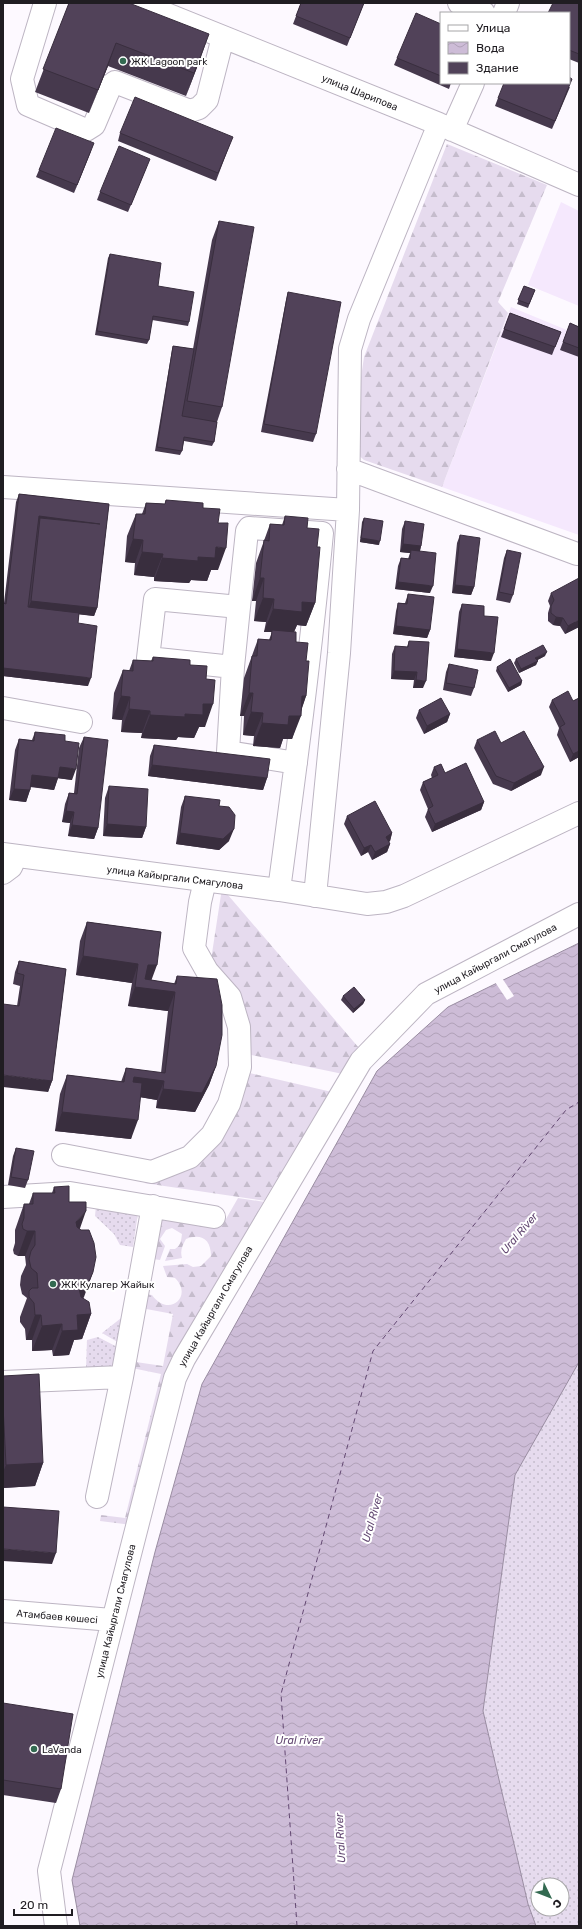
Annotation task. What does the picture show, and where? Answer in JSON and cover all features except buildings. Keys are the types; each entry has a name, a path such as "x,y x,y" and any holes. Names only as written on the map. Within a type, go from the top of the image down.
{"street":[{"path":"45,3 22,79 28,105 86,130 94,125 111,85 115,82 190,111 199,108 207,100 223,37"},
{"name":"улица Шарипова","path":"139,3 446,127 579,184"},
{"path":"459,3 482,12"},
{"path":"315,896 339,653 348,510 350,349 358,320 446,127 472,84"},
{"path":"348,469 577,554"},
{"path":"3,487 348,510"},
{"path":"279,890 296,763 311,649 322,533 249,528 246,531 232,667 228,752 296,763"},
{"path":"232,667 148,658 155,599 239,607"},
{"path":"3,708 81,722"},
{"name":"улица Кайыргали Смагулова","path":"9,855 279,890 366,904 386,902 404,896 579,813"},
{"path":"3,873 10,868 9,855"},
{"path":"63,1155 152,1172 190,1158 212,1135 229,1104 240,1067 239,1027 230,997 206,971 194,948 200,902 205,880"},
{"name":"улица Кайыргали Смагулова","path":"56,1926 50,1871 112,1620 175,1378 184,1359 265,1220 361,1061 426,994 579,914"},
{"path":"3,1197 70,1193 214,1217"},
{"path":"97,1497 122,1377 153,1206"},
{"path":"3,1382 122,1377"},
{"name":"Атамбаев көшесі","path":"3,1611 112,1620"}],"shaded area":[{"path":"561,202 579,211 579,306 528,285"},
{"path":"511,307 579,335 579,535 442,487"}],"green space":[{"path":"447,144 547,185 498,302 508,313 442,487 364,460 355,452 352,439 364,357"},
{"path":"222,888 359,1048 343,1074 247,1054 211,960"},
{"path":"245,1072 332,1092 266,1201 144,1183 187,1171 217,1141"},
{"path":"238,1198 265,1202 167,1383 132,1525 100,1521 101,1515 125,1518 161,1374 127,1367 129,1361 163,1366 173,1314 141,1308 144,1294 152,1295 158,1302 165,1305 171,1305 177,1302 182,1292 180,1285 175,1278 167,1277 163,1266 187,1264 193,1267 201,1266 211,1256 209,1245 204,1239 201,1237 191,1237 186,1239 183,1244 181,1253 182,1258 165,1261 170,1249 175,1249 181,1241 182,1234 172,1228 166,1230 160,1239 165,1246 160,1260 153,1259 158,1217 222,1226"},
{"path":"96,1206 138,1213 133,1247 120,1245 114,1234 95,1216"},
{"path":"125,1315 121,1344 102,1333"},
{"path":"98,1337 121,1349 113,1369 86,1369 87,1340"},
{"path":"579,1362 579,1926 536,1926 533,1917 570,1917 570,1877 530,1877 530,1910 483,1711 515,1475"}],"water":[{"name":"Ural river","path":"579,943 579,1362 515,1475 483,1711 530,1910 530,1917 533,1917 536,1926 80,1926 72,1880 155,1552 202,1384 377,1071 448,1007"}],"pier":[{"path":"502,978 514,996 507,1000 495,982"}],"ferry route":[{"path":"297,1926 281,1694 373,1351 566,1110 579,1102"}],"place":[{"name":"ЖК Lagoon park","path":"123,61"},
{"name":"ЖК Кулагер Жайык","path":"53,1284"},
{"name":"LaVanda","path":"34,1749"}],"water label":[{"name":"Ural River","path":"519,1233"},
{"name":"Ural River","path":"372,1518"},
{"name":"Ural River","path":"340,1838"}]}
